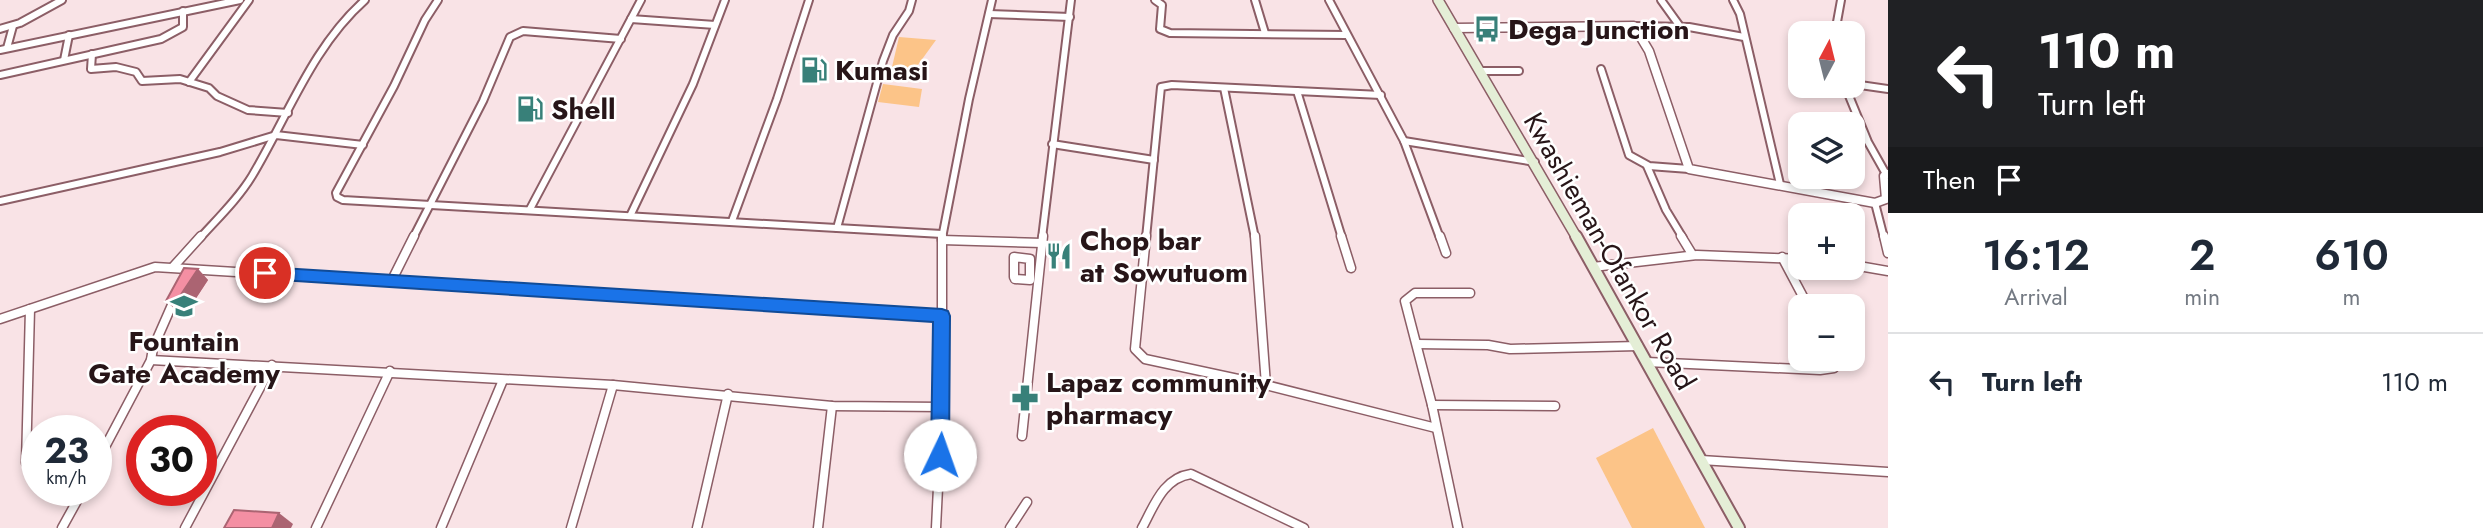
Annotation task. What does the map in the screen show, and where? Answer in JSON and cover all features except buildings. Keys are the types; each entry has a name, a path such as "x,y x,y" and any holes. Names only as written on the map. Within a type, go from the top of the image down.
{"main road":[{"name":"Kwashieman-Ofankor Road","path":"1438,0 1535,162 1739,528"}],"street":[{"path":"0,29 13,26 62,0"},
{"path":"4,49 240,0"},
{"path":"188,82 217,47 249,0"},
{"path":"173,267 233,202 251,178 334,30 365,0"},
{"path":"439,0 425,20 394,86 337,192 337,197 343,200 631,214 1042,243"},
{"path":"530,209 641,0"},
{"path":"631,214 693,84 725,0"},
{"path":"733,221 809,0"},
{"path":"837,228 883,61 893,35 909,10 912,0"},
{"path":"936,528 942,407 942,237 992,0"},
{"path":"1022,436 1052,144 1072,0"},
{"path":"1155,0 1162,5 1160,29 1163,32 1346,35"},
{"path":"1255,0 1265,33"},
{"path":"1329,0 1404,141 1446,253"},
{"path":"1661,0 1679,25"},
{"path":"1732,0 1740,14 1780,184"},
{"path":"1837,21 1841,0"},
{"path":"0,75 149,43 183,27 183,11"},
{"path":"989,15 1070,17"},
{"path":"631,19 715,25"},
{"path":"1454,28 1679,25 1714,29 1744,37"},
{"path":"4,49 13,26"},
{"path":"1634,26 1648,51 1689,169"},
{"path":"391,282 483,101 510,37 523,31 621,39"},
{"path":"64,60 69,35"},
{"path":"92,54 91,69 124,69 136,72 142,81 170,78 188,82 209,88 217,96 248,110 288,113"},
{"path":"1601,69 1629,155 1635,162 1647,166 1689,169 1780,184 1875,203 1886,199 1884,180 1887,174 1868,142 1851,98"},
{"path":"1480,71 1519,71"},
{"path":"1381,95 1172,85 1161,87 1136,352 1145,359 1266,385 1436,428"},
{"path":"1866,86 1888,89"},
{"path":"1224,88 1254,225 1266,385"},
{"path":"1297,91 1351,268"},
{"path":"0,201 220,152 276,135 363,145"},
{"path":"1404,141 1535,162"},
{"path":"1052,144 1154,160"},
{"path":"1647,166 1666,210 1692,254"},
{"path":"1875,203 1888,253"},
{"path":"1593,267 1643,258 1692,254 1788,257"},
{"path":"1782,257 1802,294"},
{"path":"0,319 155,267 189,267 942,316"},
{"path":"184,279 189,267"},
{"path":"1865,267 1888,271"},
{"path":"112,434 151,360 153,348 179,290"},
{"path":"1458,528 1432,405 1405,301 1415,293 1470,293"},
{"path":"27,415 30,309"},
{"path":"1417,344 1488,345 1510,349 1639,346"},
{"path":"151,360 612,385 832,406 942,407"},
{"path":"1647,362 1788,369"},
{"path":"185,528 272,365"},
{"path":"316,528 390,371"},
{"path":"441,528 503,380"},
{"path":"571,528 612,385"},
{"path":"697,528 728,394"},
{"path":"1432,405 1555,406"},
{"path":"818,528 832,406"},
{"path":"1701,460 1888,472"},
{"path":"1142,528 1171,479 1179,474 1191,474 1301,528"},
{"path":"1010,528 1027,502"},
{"path":"62,528 74,506"}],"shaded area":[{"path":"899,37 936,40 915,69 892,67"},
{"path":"883,84 922,89 919,107 878,102"},
{"path":"1653,428 1705,528 1632,528 1596,458"}],"place":[{"name":"Dega Junction","path":"1487,29"},
{"name":"Kumasi","path":"814,70"},
{"name":"Shell","path":"530,109"},
{"name":"Chop bar at Sowutuom","path":"1059,256"},
{"name":"Fountain Gate Academy","path":"184,306"},
{"name":"Lapaz community pharmacy","path":"1025,398"}],"route":[{"path":"265,273 942,316 940,455"}]}
